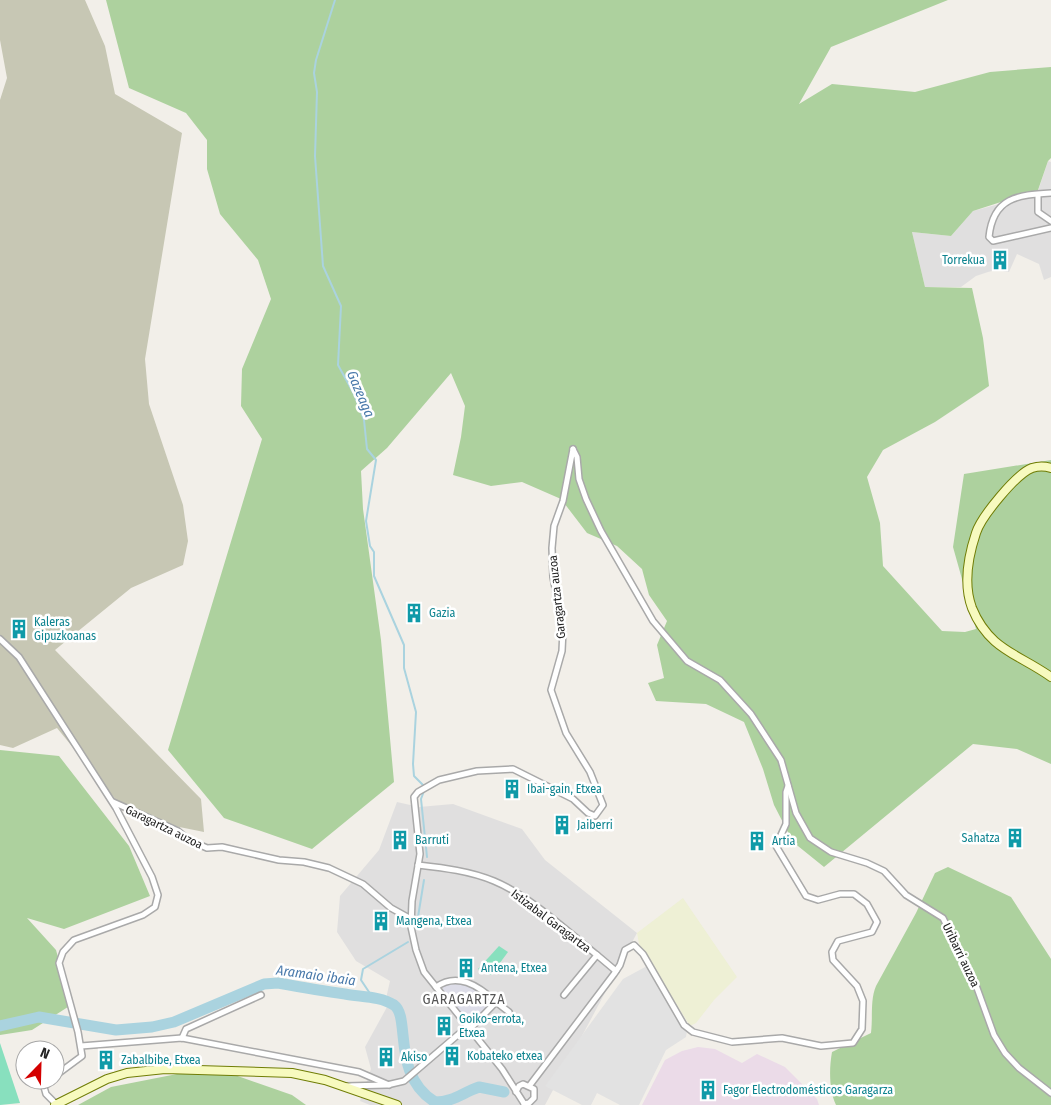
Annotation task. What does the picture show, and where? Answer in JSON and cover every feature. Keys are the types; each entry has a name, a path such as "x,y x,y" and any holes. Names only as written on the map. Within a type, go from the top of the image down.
{"main road":[{"path":"1051,468 1034,467 1024,472 995,505 976,531 968,563 967,579 972,608 991,637 1016,658 1051,677"},
{"path":"56,1105 107,1079 127,1073 165,1069 292,1073 342,1086 396,1105"}],"street":[{"path":"1051,193 1017,197 1002,205 993,219 989,237 994,241 1003,241 1051,228"},
{"path":"1038,195 1038,212 1051,221"},
{"name":"Garagartza auzoa","path":"516,1092 512,1084 424,972 416,950 411,919 418,865 418,832 414,797 418,792 439,780 477,771 513,769 573,799 588,813 595,816 603,805 590,772 566,733 551,690 562,651 562,630 553,577 552,548 554,526 563,501 573,449 577,457 581,487 588,505 653,621 687,661 720,680 740,701 777,755"},
{"path":"0,639 19,657 111,800 152,877 158,895 155,906 143,915 81,936 74,940 63,952 59,963 78,1032 82,1056 65,1069"},
{"name":"Uribarri auzoa","path":"777,755 802,827 810,838 831,852 874,865 884,871 906,896 943,918 977,988 994,1034 1005,1053 1018,1068 1051,1093"},
{"path":"530,1085 616,971 625,950 634,945 638,947 684,1025 693,1032 732,1042 782,1038 828,1046 853,1043 859,1036 864,1011 861,993 832,960 832,952 838,941 872,932 877,922 867,904 858,896 847,893 814,900 802,891 776,846 786,824 786,792 788,786"},
{"name":"Garagartza auzoa","path":"111,800 178,831 189,840 208,848 222,847 279,860 312,864 336,871 364,884 391,908 411,919"},
{"name":"Istizabal Garagartza","path":"418,865 471,873 494,881 526,900 616,971"},
{"path":"564,995 597,955"},
{"path":"436,987 445,980 462,981 481,990 509,1012"},
{"path":"182,1038 186,1029 261,994"},
{"path":"342,1086 390,1084 408,1079 496,1002"},
{"path":"81,1046 182,1038 359,1072 390,1084"},
{"path":"521,1084 530,1085 535,1095 530,1103 525,1104 516,1092 521,1084"},
{"path":"45,1090 56,1105"}],"shaded area":[{"path":"0,0 85,0 105,46 115,94 182,133 145,359 149,404 183,505 188,541 183,565 131,588 55,650 201,799 204,832 130,817 57,728 13,748 0,745 0,100 7,78 0,40"},
{"path":"1048,161 1051,162 1051,277 1044,280 1039,264 1017,254 1009,272 996,270 988,272 976,276 961,287 925,287 912,232 951,236 973,211 1037,194"},
{"path":"397,802 419,807 453,804 522,829 545,860 637,933 545,1105 370,1105 360,1101 371,1069 365,1047 387,1007 390,981 356,961 337,932 340,896 379,850"},
{"path":"683,898 737,977 714,1000 696,1023 690,1026 639,944 637,933"},
{"path":"647,966 687,1031 686,1037 666,1050 639,1105 620,1105 597,1093 591,1105 582,1105 545,1086 623,979"},
{"path":"454,982 467,985 491,1000 492,1003 473,1024 468,1023 443,990 443,984"},
{"path":"698,1047 715,1049 742,1063 757,1054 785,1067 817,1099 819,1105 642,1105 665,1060 682,1051"}],"green space":[{"path":"106,0 948,0 831,47 799,104 832,84 915,92 990,72 1051,67 1051,158 1048,161 1038,190 973,211 951,236 912,232 925,287 972,288 983,338 989,386 935,422 883,450 867,477 880,523 883,566 942,631 965,632 976,629 953,547 964,474 1051,460 1051,764 1017,749 973,744 824,867 793,842 774,805 763,769 744,722 706,704 656,701 648,683 664,678 657,645 667,621 649,595 642,569 617,546 587,533 561,499 522,482 491,486 453,475 465,406 451,373 387,448 361,471 363,509 381,640 394,782 312,849 224,818 168,750 262,439 241,406 242,369 271,299 258,260 220,214 207,169 207,140 186,113 129,88"},
{"path":"0,750 59,756 129,846 150,896 64,929 27,918 56,950 71,1005 32,1030 0,1035"},
{"path":"948,867 1011,897 1051,959 1051,1105 836,1105 830,1079 832,1052 871,1033 872,1003 876,986 916,913 935,873"},
{"path":"499,946 508,952 491,975 478,969"},
{"path":"0,1043 20,1103 0,1105"},
{"path":"177,1074 232,1074 292,1095 306,1105 78,1105 111,1087"}],"waterway":[{"name":"Gazeaga","path":"335,0 316,60 314,73 317,92 315,156 323,266 341,306 338,365 354,394 364,420 367,449 376,460 366,521 370,546 374,552 374,576 404,645 404,668 416,712 414,776 424,786"},
{"name":"Gazeaga","path":"424,791 421,799 427,857"},
{"name":"Gazeaga","path":"417,923 424,880"},
{"name":"Gazeaga","path":"373,998 361,980 363,969 408,942"},
{"name":"Aramaio ibaia","path":"0,1026 39,1017 116,1030 152,1027 174,1022 264,984 278,983 376,998 394,1005 399,1012 404,1048 412,1077 421,1091 435,1102 452,1099 479,1087 504,1092"}],"place":[{"name":"Torrekua","path":"1000,260"},
{"name":"Gazia","path":"414,613"},
{"name":"Kaleras Gipuzkoanas","path":"19,629"},
{"name":"Ibai-gain, Etxea","path":"512,789"},
{"name":"Jaiberri","path":"562,825"},
{"name":"Sahatza","path":"1015,838"},
{"name":"Barruti","path":"400,840"},
{"name":"Artia","path":"757,841"},
{"name":"Mangena, Etxea","path":"381,921"},
{"name":"Antena, Etxea","path":"466,968"},
{"name":"Goiko-errota, Etxea","path":"444,1026"},
{"name":"Kobateko etxea","path":"452,1056"},
{"name":"Akiso","path":"386,1057"},
{"name":"Zabalbibe, Etxea","path":"106,1060"},
{"name":"Fagor Electrodomésticos Garagarza","path":"708,1090"}],"district":[{"name":"GARAGARTZA","path":"464,999"}]}
